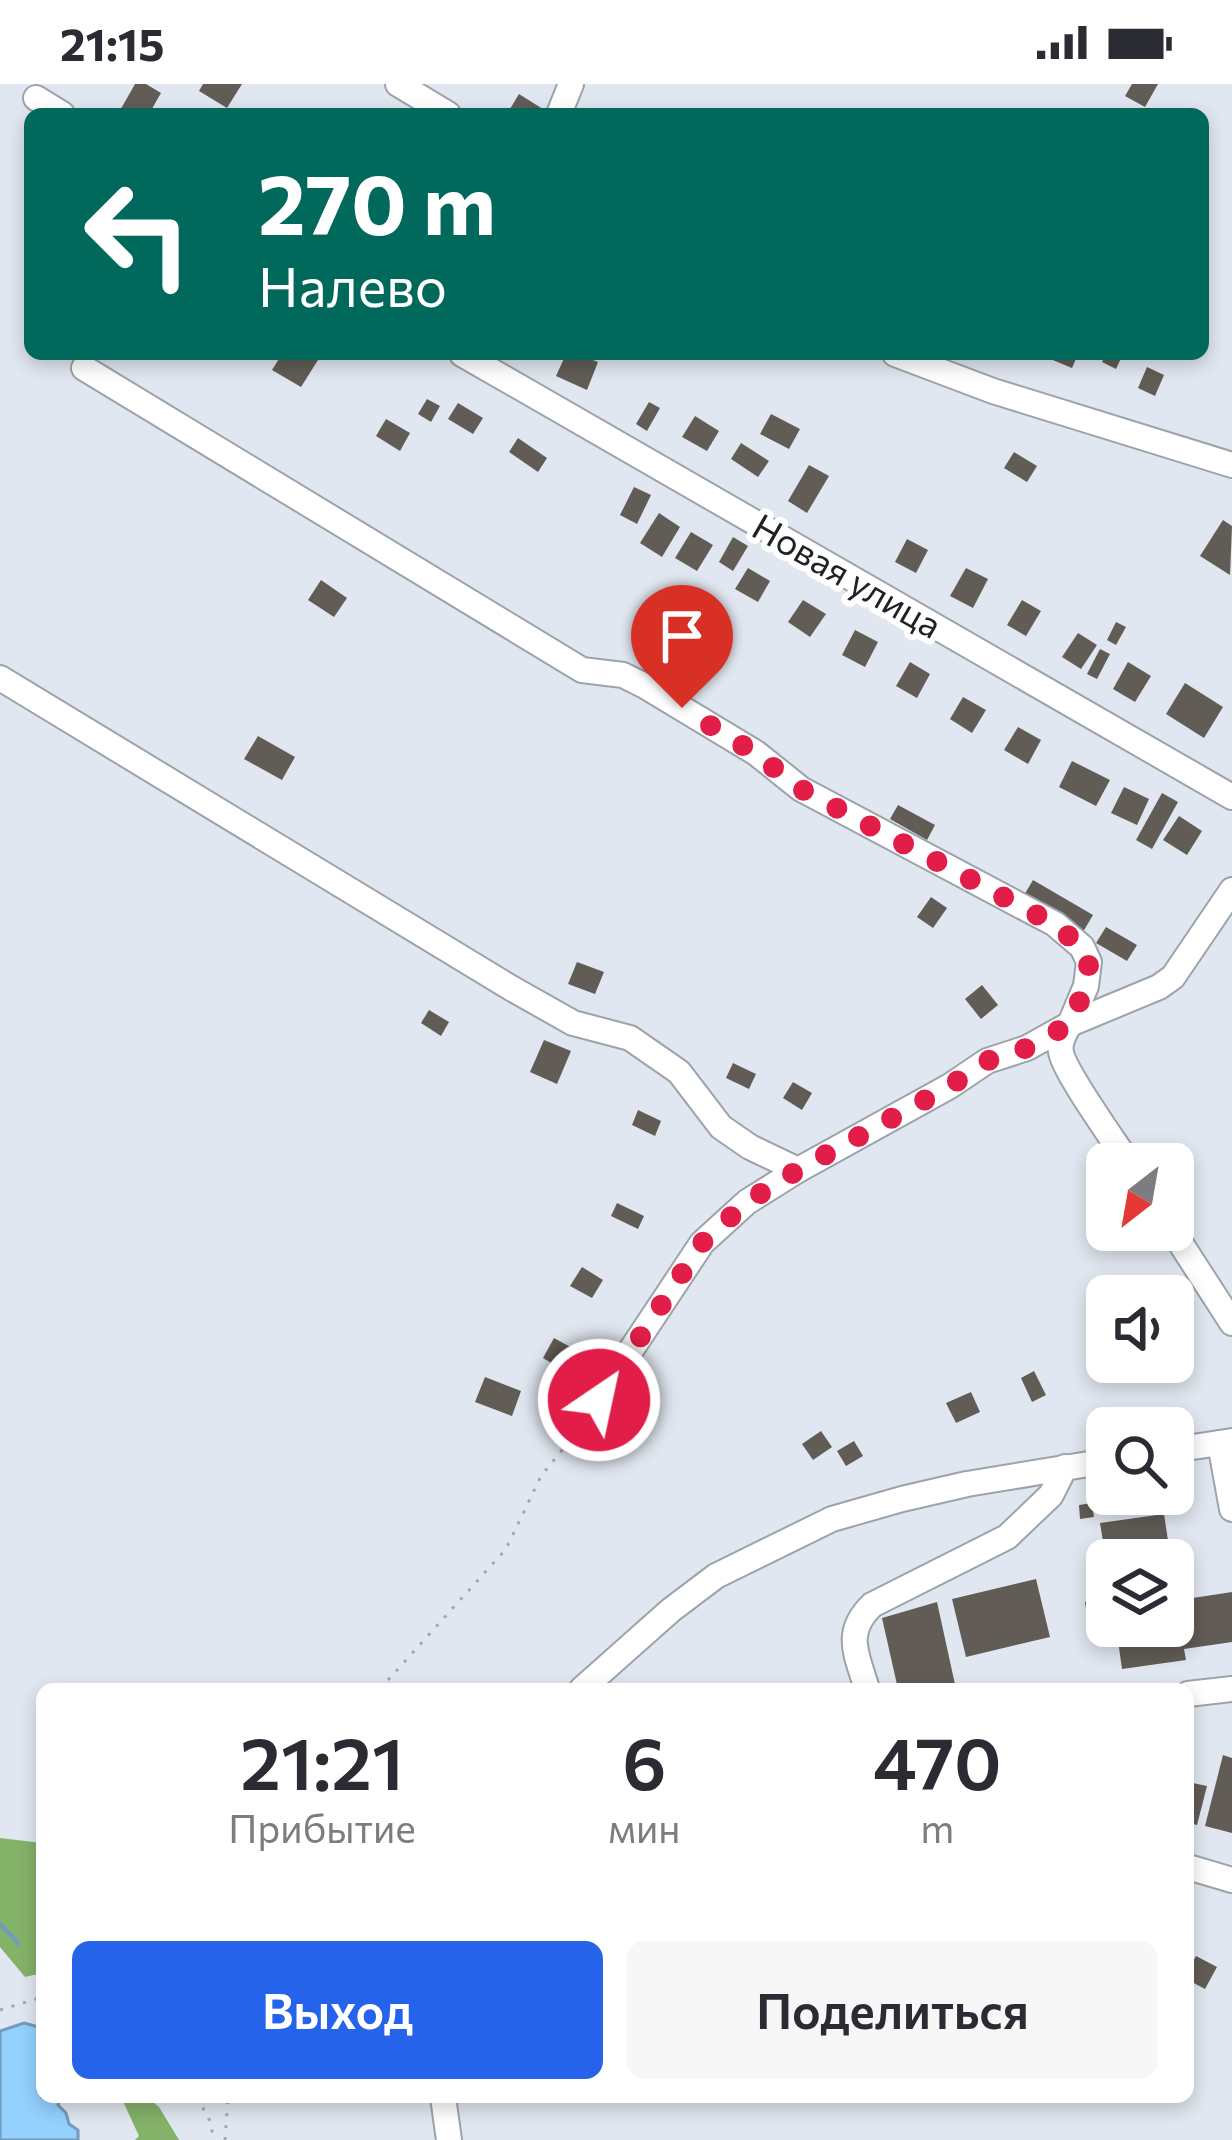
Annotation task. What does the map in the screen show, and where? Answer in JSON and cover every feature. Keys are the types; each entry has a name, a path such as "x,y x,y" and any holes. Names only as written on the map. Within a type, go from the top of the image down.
{"street":[{"path":"398,84 438,108"},
{"path":"36,98 52,108"},
{"name":"Новая улица","path":"472,360 1232,797"},
{"path":"911,360 992,391 1232,465"},
{"path":"84,368 582,670 623,675 646,686 755,753 801,789 1054,924 1082,947 1089,962 1086,986 1060,1052 1116,1143"},
{"path":"0,678 511,988 573,1023 630,1039 679,1072 721,1127 798,1170"},
{"path":"576,1433 702,1243 747,1202 987,1061 1027,1048 1070,1024 1160,987 1173,977 1232,890"},
{"path":"1186,1251 1232,1323"},
{"path":"1194,1447 1226,1442 1232,1509"},
{"path":"589,1683 716,1576 832,1519 902,1498 1086,1464"},
{"path":"865,1683 854,1628 872,1604 1007,1537 1051,1495 1065,1467"},
{"path":"1194,1693 1232,1689"},
{"path":"1194,1869 1232,1880"},
{"path":"444,2103 449,2140"}],"path":[{"path":"385,1683 506,1549 541,1476 576,1433"},
{"path":"0,2010 36,1999"},
{"path":"200,2103 214,2140"},
{"path":"225,2140 228,2103"}],"green space":[{"path":"0,1838 36,1842 36,1974 25,1977 0,1947"},
{"path":"124,2103 154,2103 179,2140 135,2140 139,2136"}],"water":[{"path":"24,2023 36,2026 36,2103 59,2103 69,2124 78,2130 78,2140 0,2140 0,2031"}],"building":[{"path":"135,84 161,93 152,108 121,108"},
{"path":"203,84 242,84 227,108 199,91"},
{"path":"1132,84 1158,84 1145,107 1125,96"},
{"path":"519,94 541,108 511,108"},
{"path":"278,360 318,360 301,387 272,370"},
{"path":"563,360 598,362 587,390 556,376"},
{"path":"1053,360 1075,360 1072,368"},
{"path":"1103,360 1120,360 1116,369"},
{"path":"1147,367 1164,375 1155,396 1138,388"},
{"path":"427,399 440,406 431,422 418,414"},
{"path":"649,402 660,408 647,431 636,424"},
{"path":"458,403 483,418 473,434 448,419"},
{"path":"771,414 800,429 789,449 760,434"},
{"path":"695,416 719,431 707,451 682,437"},
{"path":"386,419 410,433 400,451 376,436"},
{"path":"518,438 547,458 538,472 509,452"},
{"path":"741,443 769,461 758,477 731,459"},
{"path":"1014,452 1037,466 1027,482 1004,468"},
{"path":"809,465 829,476 807,513 788,501"},
{"path":"634,487 651,495 637,524 620,515"},
{"path":"659,513 680,527 662,557 640,543"},
{"path":"1223,520 1232,526 1230,575 1200,556"},
{"path":"691,532 713,545 697,571 675,558"},
{"path":"733,537 748,546 733,571 719,562"},
{"path":"907,539 928,550 916,573 895,562"},
{"path":"748,568 770,581 758,602 735,589"},
{"path":"966,568 988,579 973,608 950,596"},
{"path":"321,580 347,598 334,617 308,600"},
{"path":"803,600 826,614 810,637 788,622"},
{"path":"1022,600 1041,611 1026,636 1007,625"},
{"path":"1116,622 1126,627 1116,645 1107,640"},
{"path":"855,630 878,642 865,667 842,655"},
{"path":"1078,633 1097,645 1081,669 1062,657"},
{"path":"1100,649 1110,654 1097,679 1087,674"},
{"path":"910,662 930,674 917,698 896,686"},
{"path":"1128,662 1151,676 1135,702 1113,689"},
{"path":"1185,683 1223,707 1204,738 1166,714"},
{"path":"963,697 986,710 972,733 950,719"},
{"path":"1018,727 1041,740 1028,764 1004,750"},
{"path":"258,736 295,757 282,780 244,759"},
{"path":"1072,761 1110,780 1096,806 1059,787"},
{"path":"1124,787 1149,799 1137,825 1111,813"},
{"path":"1162,793 1178,802 1152,849 1136,840"},
{"path":"898,805 935,825 927,840 890,819"},
{"path":"1179,816 1202,831 1187,855 1163,840"},
{"path":"1033,880 1093,915 1083,932 1023,897"},
{"path":"931,897 947,908 933,928 917,917"},
{"path":"1106,927 1137,945 1127,961 1096,943"},
{"path":"577,962 604,972 595,994 568,984"},
{"path":"982,985 998,1005 981,1019 965,999"},
{"path":"429,1010 449,1022 441,1036 421,1023"},
{"path":"544,1040 571,1051 557,1084 530,1072"},
{"path":"733,1063 756,1074 749,1089 726,1078"},
{"path":"793,1082 812,1093 802,1110 783,1098"},
{"path":"638,1110 661,1121 655,1136 632,1125"},
{"path":"617,1203 644,1216 638,1229 611,1216"},
{"path":"582,1267 603,1280 592,1298 570,1286"},
{"path":"554,1338 574,1349 563,1370 543,1358"},
{"path":"1034,1371 1046,1395 1032,1402 1021,1378"},
{"path":"485,1377 521,1391 512,1416 475,1402"},
{"path":"971,1392 980,1412 956,1423 946,1403"},
{"path":"619,1402 639,1417 624,1437 604,1422"},
{"path":"821,1431 832,1447 813,1460 802,1444"},
{"path":"854,1441 863,1456 846,1466 837,1451"},
{"path":"1086,1504 1086,1515 1094,1517 1080,1519 1079,1505"},
{"path":"1164,1515 1168,1539 1103,1539 1100,1523"},
{"path":"1036,1579 1050,1637 966,1657 952,1599"},
{"path":"1232,1592 1232,1642 1184,1649 1186,1660 1122,1669 1119,1647 1194,1647 1194,1598"},
{"path":"937,1602 955,1683 897,1683 882,1618"},
{"path":"1223,1755 1232,1758 1232,1833 1205,1826"},
{"path":"1194,1783 1207,1786 1194,1824"},
{"path":"1196,1956 1217,1967 1205,1989 1194,1983"}],"waterway":[{"path":"0,1924 18,1943"}],"route":[{"path":"599,1400 702,1243 747,1202 987,1061 1027,1048 1070,1024 1086,986 1089,962 1082,947 1054,924 801,789 755,753 682,708"}]}
